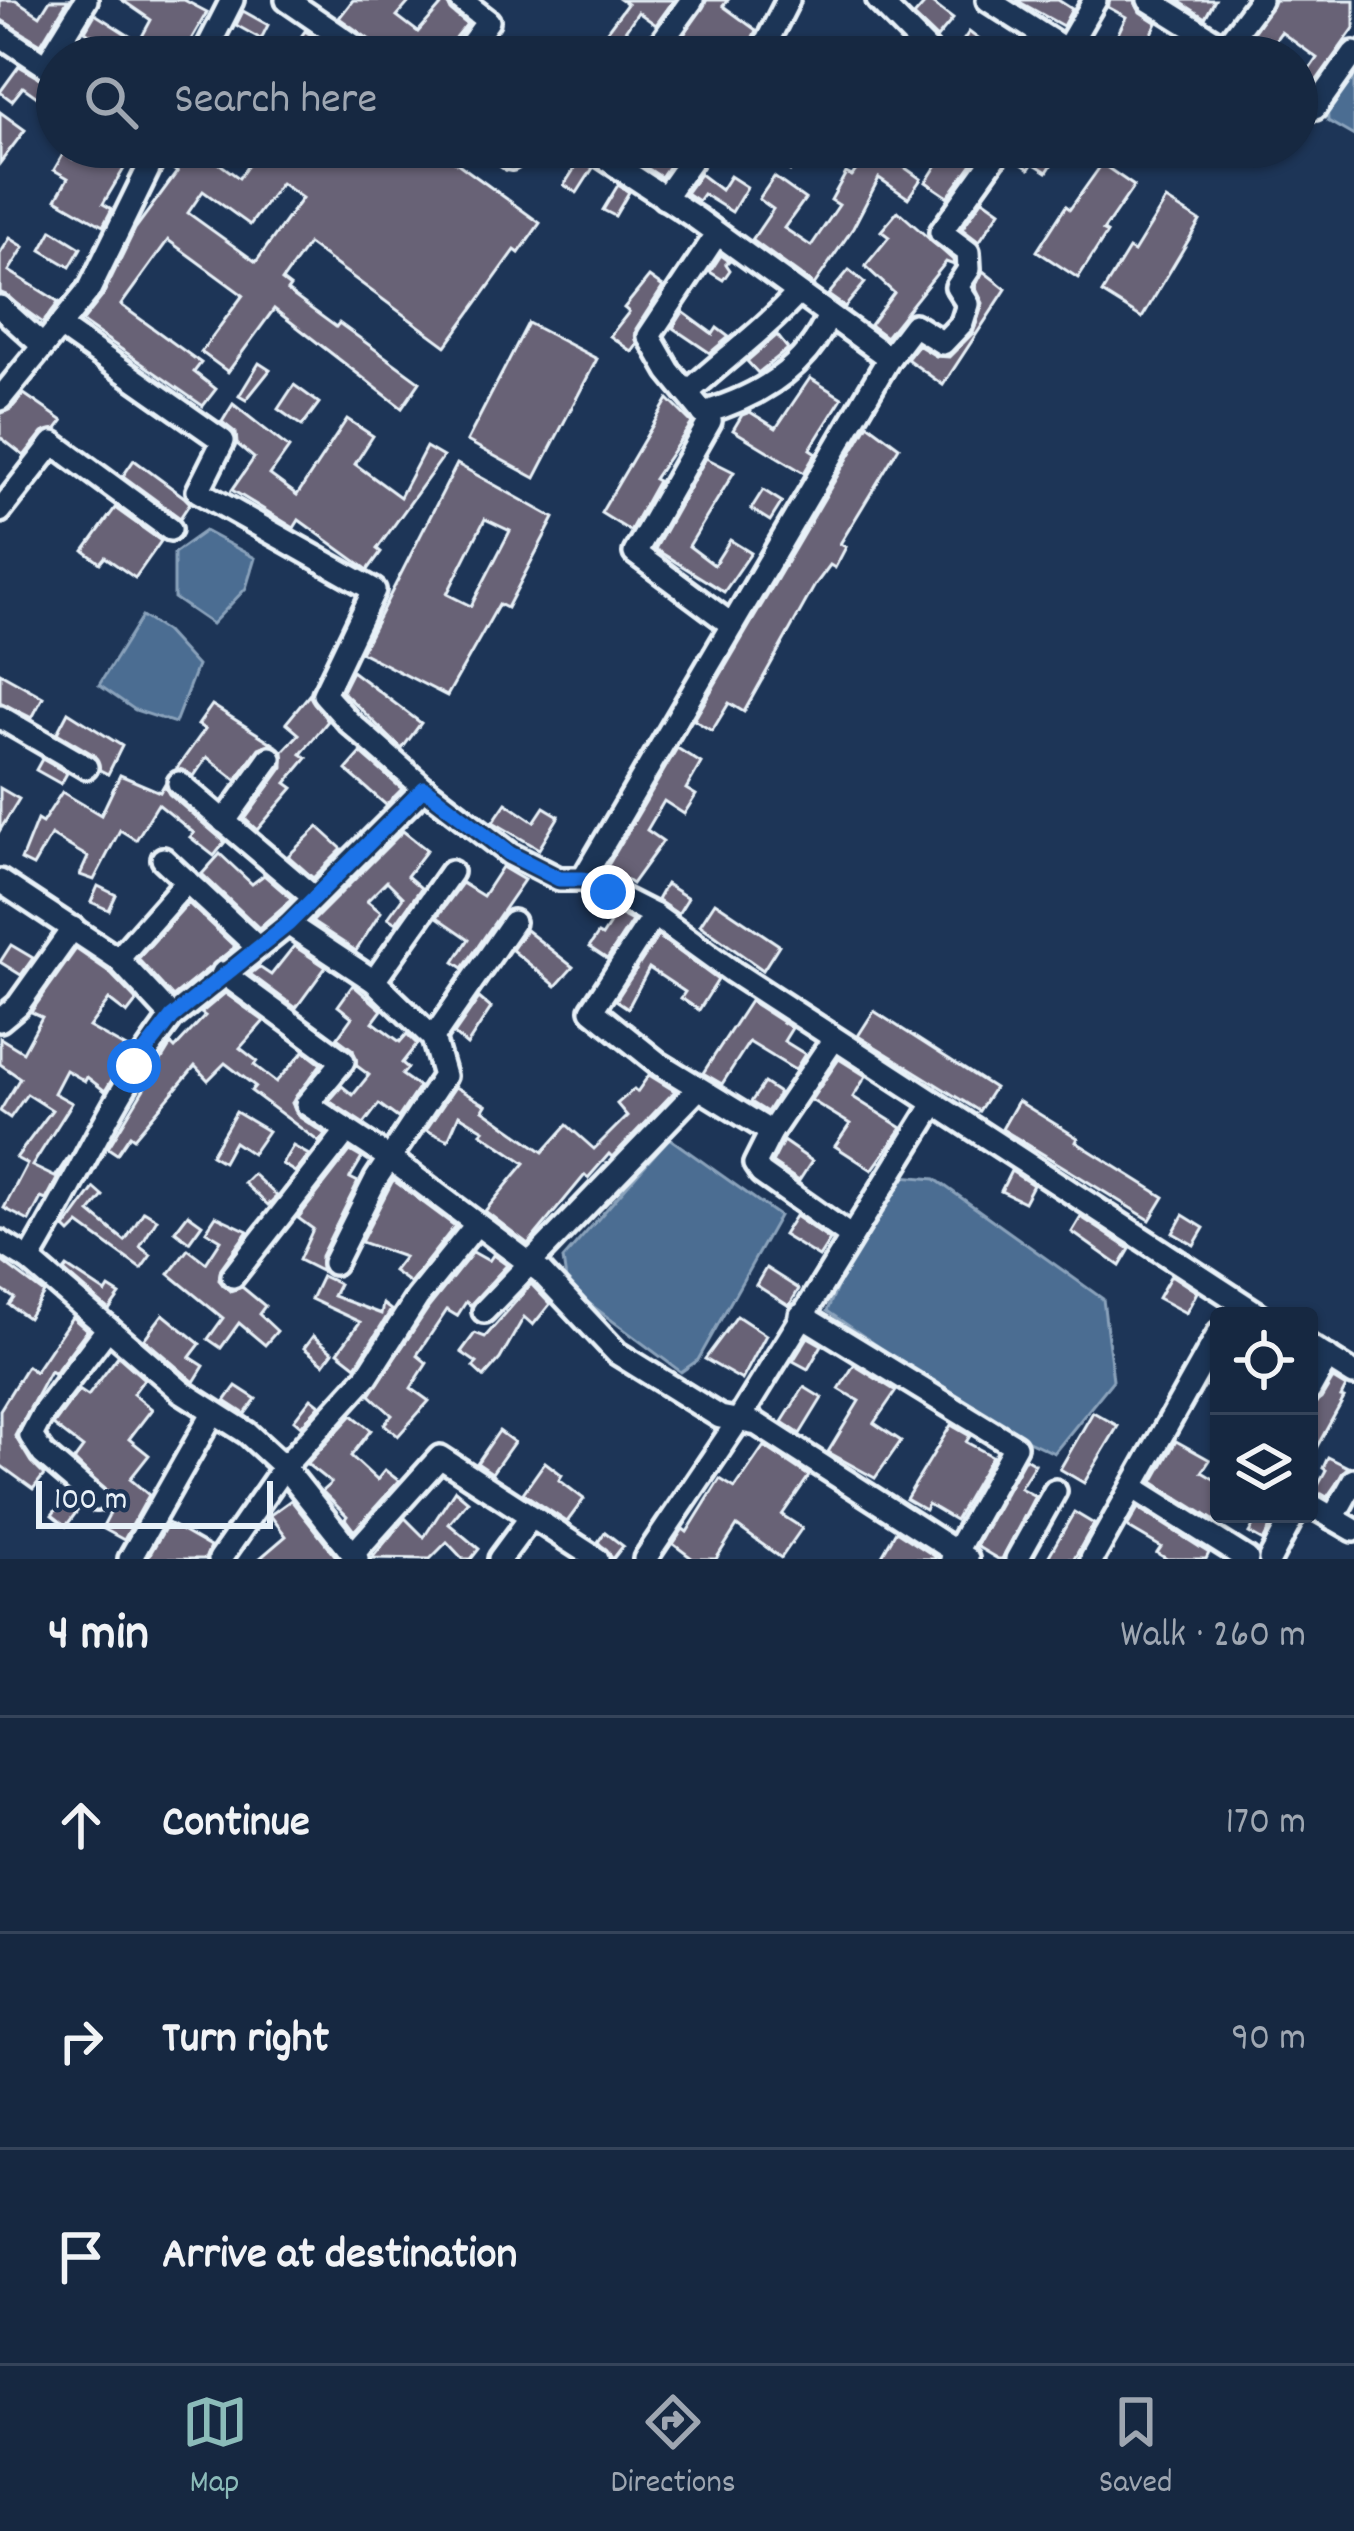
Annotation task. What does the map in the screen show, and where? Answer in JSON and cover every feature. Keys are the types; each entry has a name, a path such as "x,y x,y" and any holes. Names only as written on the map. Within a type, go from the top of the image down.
{"street":[{"path":"68,36 86,0"},
{"path":"214,36 232,0"},
{"path":"287,0 339,36"},
{"path":"461,0 488,21 477,36"},
{"path":"666,36 692,0"},
{"path":"770,36 788,0"},
{"path":"878,0 913,36"},
{"path":"988,0 1039,36"},
{"path":"1074,36 1095,0"},
{"path":"1149,0 1206,36"},
{"path":"1240,36 1259,0"},
{"path":"0,35 36,59"},
{"path":"1318,105 1354,53"},
{"path":"0,399 88,290 149,168"},
{"path":"619,168 889,358"},
{"path":"664,198 685,168"},
{"path":"583,879 889,358 914,325 943,343 962,323 968,304 956,287 968,269 968,252 941,232 987,168"},
{"path":"717,234 649,337 710,421 635,553 732,625"},
{"path":"687,393 780,314 798,292"},
{"path":"0,307 43,346"},
{"path":"703,413 765,389 818,339 829,315"},
{"path":"59,326 224,441 198,491 374,590 324,694 424,788 510,854 559,879 583,879 654,915 1231,1307"},
{"path":"0,511 52,443 170,529"},
{"path":"0,717 86,767"},
{"path":"224,821 271,758"},
{"path":"179,783 313,897"},
{"path":"28,1260 64,1202 114,1099 172,1017 288,924 424,788"},
{"path":"164,859 256,946"},
{"path":"374,981 452,872"},
{"path":"0,880 118,959 172,1017"},
{"path":"118,959 187,881"},
{"path":"654,915 592,1010 698,1089 771,1132"},
{"path":"433,1038 513,922"},
{"path":"288,924 374,981 433,1038 444,1076 389,1158 334,1263"},
{"path":"0,1020 18,1005 73,928"},
{"path":"223,973 343,1061 307,1104 389,1158 528,1264 617,1353 720,1418 757,1424 958,1557 1015,1446 801,1315"},
{"path":"834,1039 755,1164 850,1236"},
{"path":"484,1311 698,1089"},
{"path":"645,1559 738,1421 934,1104"},
{"path":"233,1276 346,1132"},
{"path":"220,1559 284,1467 367,1376 416,1298 475,1226"},
{"path":"0,1241 181,1391 247,1432 284,1467 355,1557 440,1457 597,1559"},
{"path":"96,1499 43,1454 32,1436 43,1413 108,1328"},
{"path":"1092,1559 1210,1349"},
{"path":"1318,1352 1354,1374"},
{"path":"130,1559 213,1413"},
{"path":"1333,1518 1354,1480"},
{"path":"1134,1488 1247,1559"},
{"path":"1017,1559 1055,1491"},
{"path":"1318,1509 1354,1530"},
{"path":"500,1559 531,1516"},
{"path":"1270,1559 1289,1523"}],"water":[{"path":"1354,67 1354,136 1328,121 1327,103"},
{"path":"205,531 255,558 246,588 212,624 174,598 174,553"},
{"path":"142,616 165,631 197,666 175,723 135,710 99,685"},
{"path":"669,1138 779,1216 698,1360 681,1372 567,1287 563,1259"},
{"path":"901,1176 935,1179 1103,1299 1113,1380 1054,1453 986,1421 827,1311"}],"building":[{"path":"0,0 16,0 40,16 50,0 68,0 46,36 36,36 36,41 0,19"},
{"path":"122,0 184,0 207,12 193,36 142,36 151,20"},
{"path":"353,0 411,0 397,16 418,32 446,0 467,24 457,36 364,36 339,18"},
{"path":"621,0 674,0 656,25 638,12 622,36 605,36 627,4"},
{"path":"707,0 728,0 723,6 756,30 753,36 683,36"},
{"path":"928,0 953,19 935,36 914,16"},
{"path":"1016,0 1058,0 1072,9 1063,26"},
{"path":"1110,0 1134,0 1140,12 1157,23 1151,36 1117,36 1126,17 1108,7"},
{"path":"1177,0 1215,0 1205,18"},
{"path":"1275,0 1354,0 1354,28 1318,79 1318,36 1281,32 1251,36"},
{"path":"243,11 268,25 262,36 256,36 236,25"},
{"path":"95,14 130,36 93,36 85,31"},
{"path":"19,66 36,76 36,96 23,87 12,101 0,92"},
{"path":"0,112 25,130 0,163"},
{"path":"124,168 103,204 112,209 103,226 56,199 68,178 54,170"},
{"path":"171,168 225,168 239,178 246,168 464,168 540,223 446,346 308,244 282,281 290,287 287,291 420,382 402,408 274,309 228,372 201,352 243,295 168,240 121,305 201,363 194,372 216,389 203,406 82,322 102,297 135,229 177,172","holes":["281,183 302,198 256,262 188,213 203,191 250,225"]},
{"path":"575,168 593,168 577,193 564,185"},
{"path":"647,168 667,168 661,177"},
{"path":"858,168 905,168 921,179 908,198 879,178 853,228 814,285 752,240 773,209 759,199 774,177 805,199 784,228 811,246 839,205 831,200 846,173 852,176"},
{"path":"935,168 969,168 948,197 926,182"},
{"path":"1099,168 1108,168 1134,186 1078,278 1037,251 1066,206 1070,209"},
{"path":"700,174 721,190 730,176 747,187 732,212 703,194 698,201 686,193"},
{"path":"618,185 629,192 615,216 603,210"},
{"path":"983,199 1000,211 979,242 962,229"},
{"path":"1166,200 1200,221 1142,318 1102,293"},
{"path":"898,211 954,265 946,262 886,337 870,325 894,293 865,266 889,237 881,231"},
{"path":"52,230 81,248 70,267 41,250"},
{"path":"10,238 24,247 9,271 59,302 43,323 0,292 0,254"},
{"path":"721,255 729,261 730,270 723,280 710,272"},
{"path":"849,270 865,283 845,307 828,295"},
{"path":"983,271 1006,289 943,385 907,359 918,345 936,356 949,357 973,333 983,303 975,287"},
{"path":"649,277 663,287 636,329 637,345 632,352 610,336 629,312 624,308"},
{"path":"683,312 713,334 717,328 729,337 710,353 673,328"},
{"path":"528,323 597,359 535,478 467,441"},
{"path":"777,335 788,349 758,373 747,361"},
{"path":"259,363 270,370 246,400 239,396"},
{"path":"810,378 842,398 810,449 816,453 804,473 733,430 742,415 750,412 776,428"},
{"path":"294,385 319,403 302,426 278,409"},
{"path":"24,394 63,421 57,429 42,433 24,456 0,437 0,414"},
{"path":"668,399 692,423 654,479 658,481 630,531 601,513"},
{"path":"233,404 289,448 270,475 297,495 347,419 373,436 355,464 400,497 426,447 443,457 377,549 381,552 368,570 299,520 294,528 232,490 254,458 222,422"},
{"path":"868,424 899,447 840,544 846,547 835,568 830,565 815,585 744,712 729,703 712,731 694,720"},
{"path":"706,458 734,472 689,546 714,565 730,540 751,553 724,592 655,549"},
{"path":"134,460 190,503 180,518 123,476"},
{"path":"457,464 554,518 507,608 499,604 447,696 361,652","holes":["485,519 510,531 471,606 447,594"]},
{"path":"763,490 782,502 770,521 751,509"},
{"path":"115,508 161,541 135,578 105,557 100,563 84,551"},
{"path":"352,671 421,723 402,749 342,691"},
{"path":"0,673 43,697 32,718 0,702"},
{"path":"309,695 328,721 301,754 307,758 286,783 293,788 257,830 245,819 283,767 283,751 299,734 286,723"},
{"path":"212,705 272,743 259,748 236,780 207,757 194,776 177,768 205,729 198,725"},
{"path":"68,712 122,746 108,774 100,770 94,755 57,733"},
{"path":"677,748 701,763 686,789 696,795 684,814 664,801 647,830 663,841 632,884 607,867"},
{"path":"361,753 402,789 386,805 346,770"},
{"path":"42,759 67,773 61,784 36,770"},
{"path":"120,775 160,792 164,785 225,842 214,856 158,804 136,840 120,830 94,880 80,875 88,857 51,835 33,866 21,860 37,820 42,823 62,792 101,815"},
{"path":"0,788 19,799 0,830"},
{"path":"506,803 534,822 544,807 559,816 539,849 493,822"},
{"path":"318,827 342,849 313,878 288,856"},
{"path":"403,831 427,850 407,876 421,888 396,923 388,918 403,897 387,881 367,901 381,912 356,951 312,922"},
{"path":"220,854 252,884 264,875 292,899 259,928 202,874"},
{"path":"502,867 524,880 463,968 454,962 469,939 437,917 462,883 483,896"},
{"path":"666,884 688,898 678,914 657,900"},
{"path":"98,886 116,895 109,910 91,902"},
{"path":"715,902 779,945 763,970 700,925"},
{"path":"188,903 235,947 173,997 138,959"},
{"path":"617,913 632,921 607,959 589,947"},
{"path":"526,930 573,967 556,986 512,950"},
{"path":"658,936 718,980 699,1010 681,998 685,992 649,968 628,1008 616,1000"},
{"path":"11,945 33,958 21,975 0,962"},
{"path":"294,946 326,967 296,1008 250,974 259,967 271,975"},
{"path":"76,949 108,971 137,1001 127,1014 109,1000 89,1027 130,1050 105,1091 87,1077 85,1081 66,1070 54,1093 72,1103 32,1166 55,1177 69,1156 29,1221 4,1208 27,1164 16,1158 52,1110 27,1094 10,1118 0,1111 20,1078 0,1064 0,1038 23,1052 42,1017 31,1012"},
{"path":"353,985 382,1010 373,1022 400,1042 407,1034 417,1044 402,1063 408,1068 402,1075 419,1087 398,1118 379,1104 364,1124 329,1101 342,1086 353,1095 369,1075 357,1066 353,1050 337,1038 352,1017 338,1006"},
{"path":"225,993 264,1021 240,1048 276,1082 304,1051 321,1064 292,1103 298,1116 325,1134 319,1142 251,1091 255,1086 225,1063 208,1080 195,1066 134,1138 130,1135 117,1154 108,1148 171,1044 175,1048 205,1016 201,1013"},
{"path":"479,998 491,1008 467,1045 454,1034"},
{"path":"750,1001 792,1028 784,1041 805,1054 795,1070 749,1042 722,1084 703,1073"},
{"path":"874,1011 994,1088 979,1111 858,1036"},
{"path":"839,1059 866,1076 853,1097 902,1128 872,1170 835,1146 850,1124 811,1100"},
{"path":"649,1075 675,1091 612,1157 609,1154 588,1178 585,1175 528,1244 485,1211 525,1163 459,1115 448,1140 426,1130 455,1087 486,1105 483,1110 543,1152 567,1125 594,1149 627,1116 617,1104 634,1089 637,1092"},
{"path":"764,1083 779,1093 767,1112 751,1102"},
{"path":"1018,1101 1164,1197 1150,1220 1002,1129"},
{"path":"236,1112 268,1131 252,1154 234,1142 223,1162 211,1155"},
{"path":"783,1141 812,1161 799,1181 772,1163"},
{"path":"293,1146 309,1155 295,1172 282,1164"},
{"path":"350,1151 362,1158 350,1178 358,1182 321,1256 321,1271 299,1260 313,1229 298,1218"},
{"path":"1011,1171 1033,1185 1024,1202 1001,1191"},
{"path":"253,1174 277,1196 268,1205 244,1183"},
{"path":"393,1180 455,1226 410,1283 393,1271 404,1257 361,1242"},
{"path":"94,1188 103,1196 90,1212 125,1241 144,1211 157,1219 140,1247 151,1255 141,1269 79,1224 70,1233 65,1228"},
{"path":"188,1214 202,1224 189,1242 175,1231"},
{"path":"1183,1215 1204,1228 1194,1245 1173,1233"},
{"path":"216,1216 248,1231 221,1268 219,1280 230,1291 242,1287 265,1306 259,1314 277,1331 265,1345 239,1323 221,1348 208,1339 223,1318 169,1274 188,1249 206,1263 221,1240 206,1231"},
{"path":"795,1216 830,1240 819,1257 783,1235"},
{"path":"1081,1217 1130,1249 1120,1266 1072,1232"},
{"path":"473,1252 489,1261 493,1255 507,1265 457,1316 447,1310 417,1355 427,1363 411,1388 429,1401 398,1436 384,1424 392,1415 370,1395"},
{"path":"0,1260 44,1293 28,1318 9,1305 14,1298 0,1289"},
{"path":"67,1267 106,1293 109,1288 120,1295 109,1310 64,1271"},
{"path":"766,1268 799,1289 789,1306 756,1285"},
{"path":"1171,1275 1197,1292 1186,1313 1158,1298"},
{"path":"322,1276 339,1284 333,1296 381,1314 383,1304 391,1310 356,1366 338,1352 360,1322 311,1299"},
{"path":"531,1284 550,1304 533,1325 524,1317 484,1377 473,1367 477,1363 461,1352 475,1333 485,1337"},
{"path":"163,1314 200,1344 190,1357 204,1366 194,1382 144,1339"},
{"path":"737,1316 766,1335 742,1380 705,1359"},
{"path":"72,1317 87,1330 54,1374 50,1371 15,1436 44,1475 33,1489 0,1465 0,1410 27,1366 35,1372"},
{"path":"313,1336 333,1352 324,1364 304,1348"},
{"path":"808,1337 822,1345 808,1369 793,1361"},
{"path":"118,1356 144,1379 133,1394 152,1409 129,1439 149,1455 130,1479 149,1495 124,1540 102,1528 116,1501 74,1460 83,1448 53,1425 79,1390 88,1396"},
{"path":"854,1365 896,1391 874,1423 901,1441 875,1478 828,1452 859,1401 839,1389"},
{"path":"1333,1379 1346,1387 1318,1445 1318,1401"},
{"path":"236,1386 256,1399 245,1414 225,1401"},
{"path":"804,1387 822,1398 800,1434 782,1422"},
{"path":"311,1398 320,1405 301,1426 294,1420"},
{"path":"1093,1412 1118,1426 1084,1483 1060,1469"},
{"path":"352,1415 371,1430 351,1456 377,1480 385,1470 399,1481 354,1531 347,1516 322,1491 331,1483 307,1464"},
{"path":"951,1425 970,1436 966,1442 992,1456 955,1520 928,1504 925,1510 906,1499"},
{"path":"499,1431 514,1442 492,1473 477,1463"},
{"path":"1176,1441 1210,1460 1202,1472 1210,1477 1210,1518 1153,1482"},
{"path":"764,1446 809,1476 782,1515 802,1528 781,1558 737,1526 716,1559 693,1559 673,1544 683,1529 687,1532 720,1479 735,1488"},
{"path":"1328,1457 1348,1467 1327,1497 1318,1492"},
{"path":"1025,1458 1035,1464 1020,1488 1035,1496 998,1559 976,1546"},
{"path":"545,1462 584,1499 567,1522 523,1493"},
{"path":"455,1490 468,1501 449,1524 479,1549 471,1559 463,1559 447,1542 430,1559 372,1558 405,1518 424,1537"},
{"path":"68,1495 81,1506 66,1526 52,1515"},
{"path":"291,1500 338,1559 259,1559 286,1536 270,1515"},
{"path":"1138,1508 1209,1553 1206,1559 1167,1559 1157,1553 1161,1547 1127,1527"},
{"path":"1074,1512 1094,1524 1074,1559 1047,1559"},
{"path":"168,1523 210,1547 205,1559 147,1559"},
{"path":"1255,1523 1272,1523 1263,1541 1249,1533"},
{"path":"896,1531 936,1557 935,1559 880,1559"},
{"path":"605,1532 623,1546 613,1559 598,1542"}],"route":[{"path":"134,1066 172,1017 288,924 424,788 510,854 559,879 583,879 608,892"}]}
